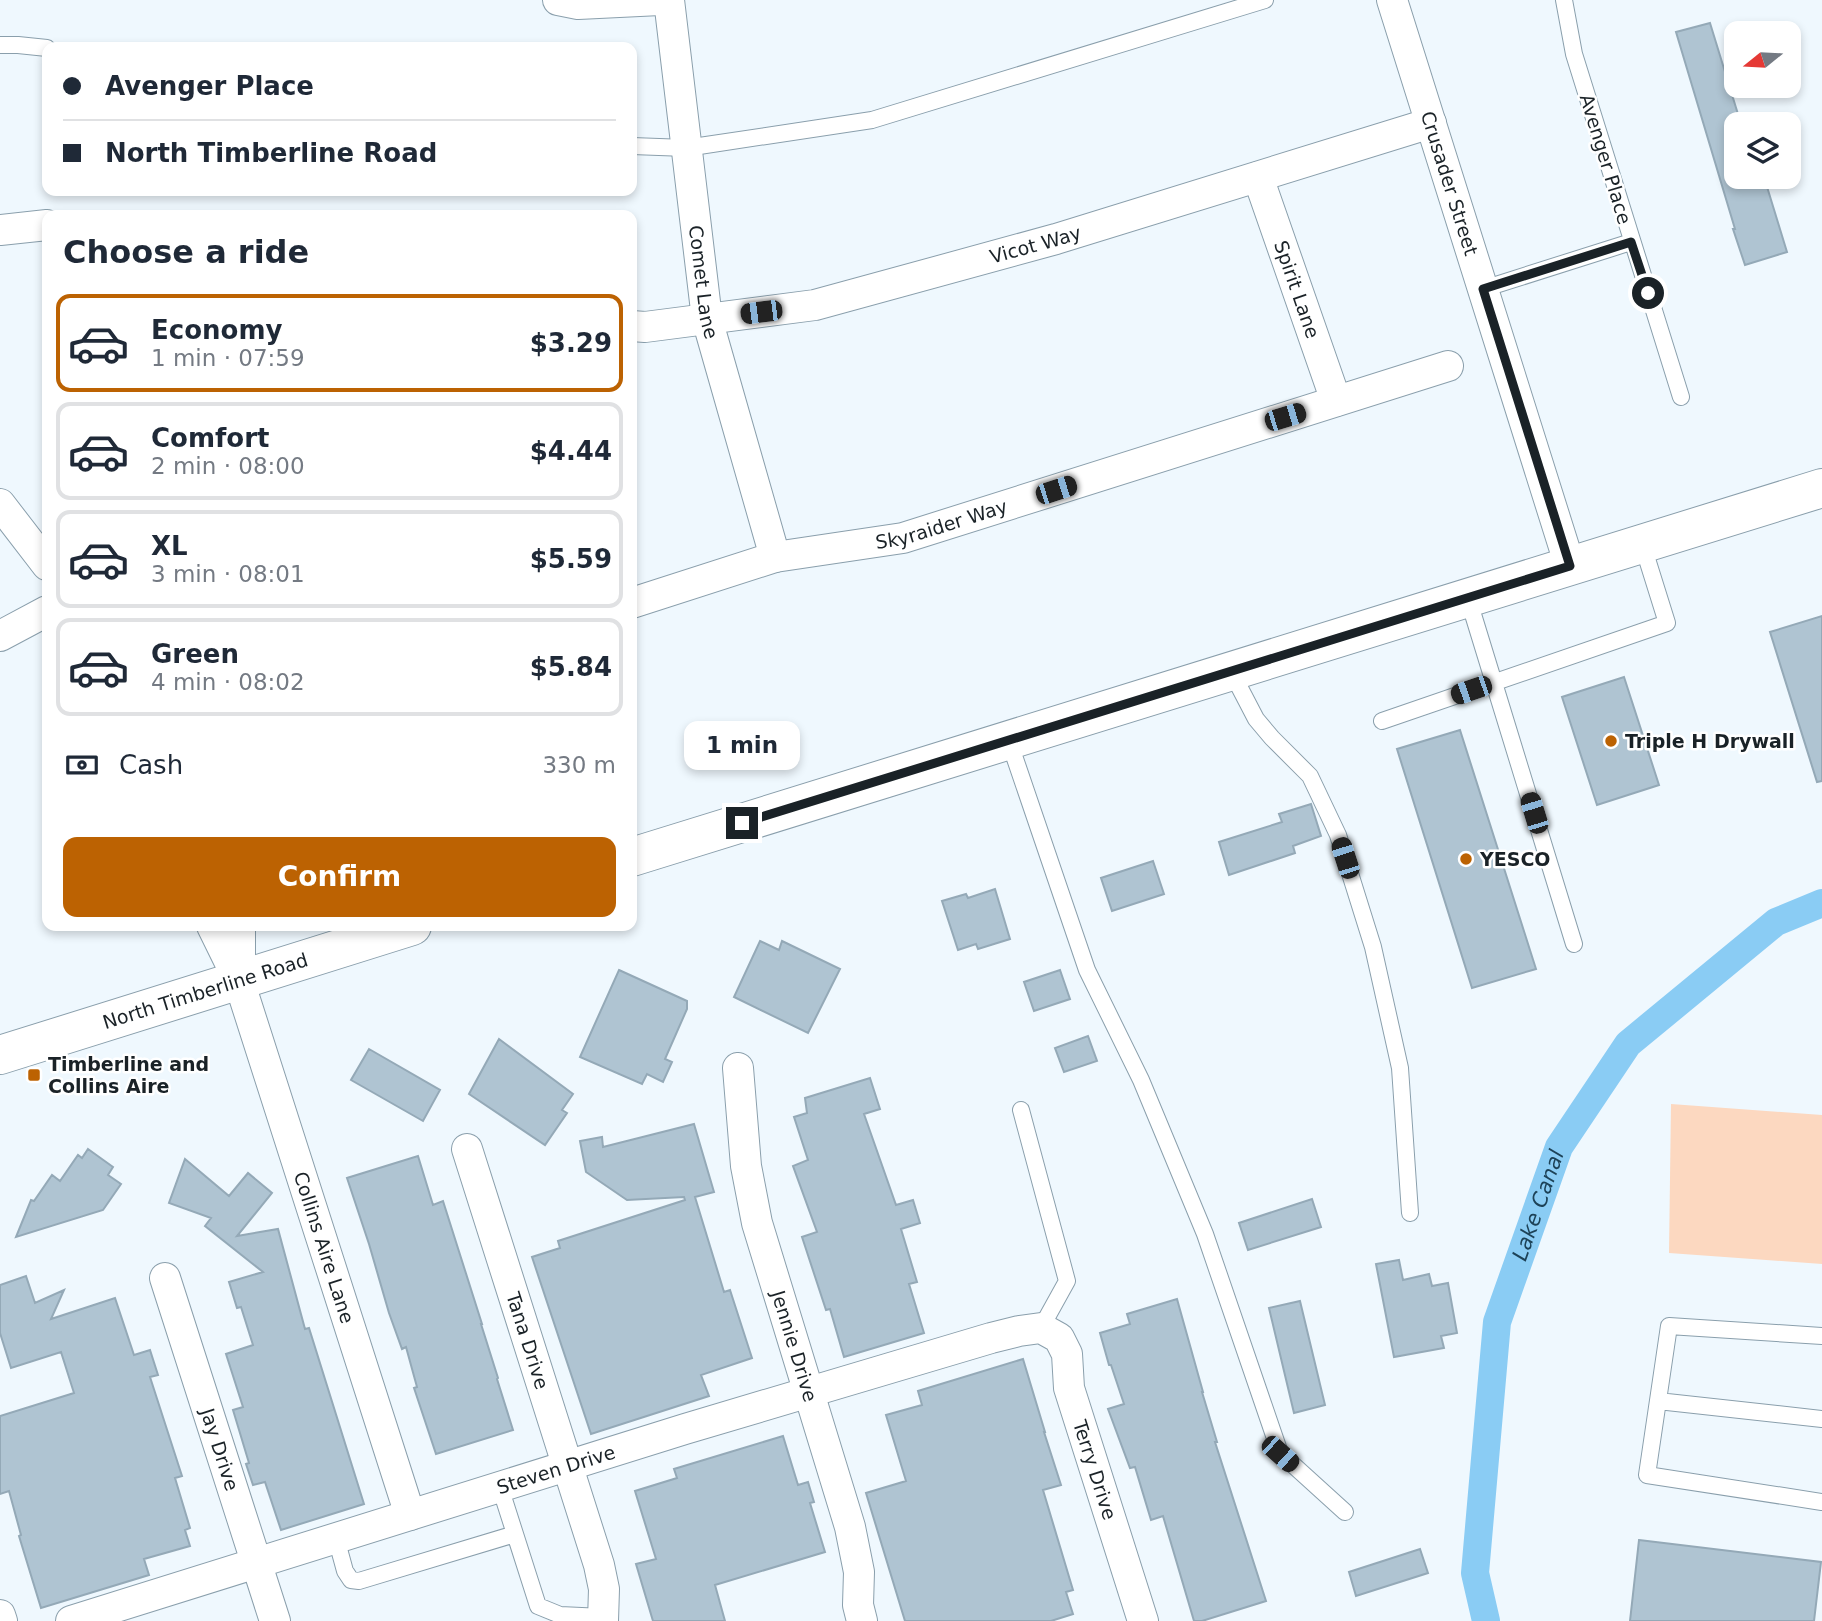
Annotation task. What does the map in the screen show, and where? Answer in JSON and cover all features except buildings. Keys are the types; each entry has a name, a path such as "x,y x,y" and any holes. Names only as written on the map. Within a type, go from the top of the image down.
{"main road":[{"path":"637,855 1822,488"},
{"name":"North Timberline Road","path":"0,1055 396,931"}],"street":[{"path":"558,0 578,4 660,0"},
{"name":"Comet Lane","path":"669,0 707,319 775,557"},
{"name":"Crusader Street","path":"1392,0 1570,566"},
{"name":"Vicot Way","path":"637,326 815,305 1056,239 1431,123"},
{"name":"Spirit Lane","path":"1258,177 1336,401"},
{"path":"0,230 42,226"},
{"name":"Skyraider Way","path":"637,601 775,557 903,538 1448,366"},
{"path":"0,504 42,559"},
{"path":"0,636 42,614"},
{"path":"215,931 240,981"},
{"path":"240,931 240,981"},
{"name":"Collins Aire Lane","path":"240,981 410,1515"},
{"name":"Jennie Drive","path":"738,1068 746,1166 757,1223 850,1527 859,1572 858,1605 862,1621"},
{"name":"Tana Drive","path":"467,1149 599,1565 604,1589 603,1619"},
{"name":"Jay Drive","path":"165,1278 275,1621"},
{"name":"Steven Drive","path":"71,1621 685,1429 991,1338 1041,1328"},
{"name":"Terry Drive","path":"1041,1328 1059,1338 1067,1354 1069,1388 1143,1621"},
{"path":"0,1615 2,1621"}],"lane":[{"path":"637,146 686,148 872,120 1265,0"},
{"name":"Avenger Place","path":"1564,0 1574,54 1681,397"},
{"path":"0,45 42,47"},
{"path":"1483,289 1631,242"},
{"path":"1382,721 1667,623 1643,544"},
{"path":"1468,598 1574,944"},
{"path":"1231,671 1256,719 1310,776 1338,835 1373,947 1398,1054 1409,1213"},
{"path":"1008,740 1087,970 1141,1080 1205,1234 1280,1454 1345,1512"},
{"path":"1021,1110 1067,1281 1041,1328"},
{"path":"1822,1336 1669,1326 1647,1475 1822,1502"},
{"path":"1658,1401 1822,1419"},
{"path":"500,1487 538,1606 560,1615 603,1619"},
{"path":"337,1538 345,1571 351,1580 359,1581 515,1534"}],"shaded area":[{"path":"1671,1104 1822,1115 1822,1264 1669,1253"}],"waterway":[{"name":"Lake Canal","path":"1486,1621 1475,1573 1497,1322 1559,1147 1628,1044 1776,922 1822,903"}],"place":[{"name":"Triple H Drywall","path":"1611,741"},
{"name":"YESCO","path":"1466,859"},
{"name":"Timberline and Collins Aire","path":"34,1075"}],"route":[{"path":"742,823 1570,566 1483,289 1631,242 1648,293"}]}
